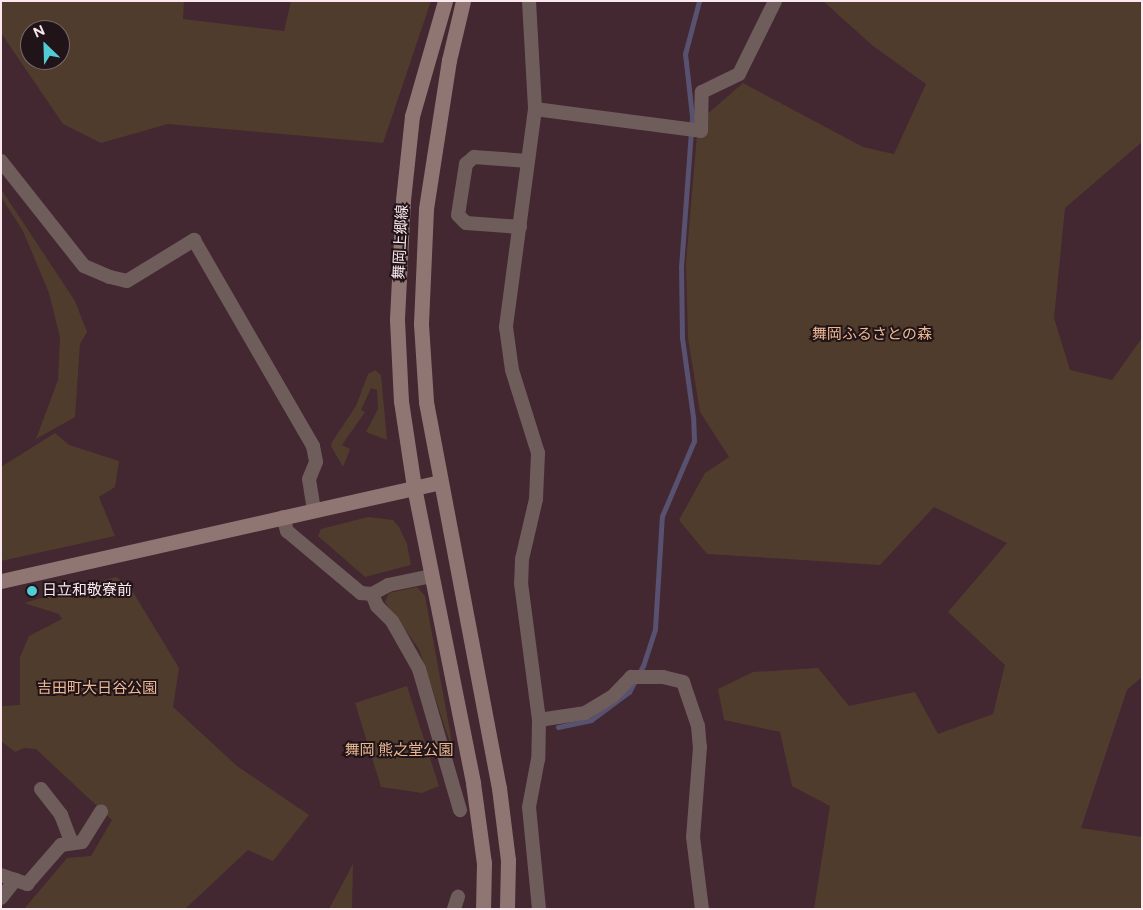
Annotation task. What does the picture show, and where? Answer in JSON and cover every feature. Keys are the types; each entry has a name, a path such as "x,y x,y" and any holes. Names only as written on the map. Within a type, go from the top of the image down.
{"street":[{"name":"舞岡上郷線","path":"445,1 412,116 403,200 397,320 401,401 414,487 473,783 484,863 483,909"},
{"name":"舞岡上郷線","path":"463,1 449,60 426,209 421,324 426,402 499,788 508,860 507,909"},
{"path":"529,1 535,109 506,326 512,370 538,453 536,499 522,559 521,583 539,720 538,759 529,807 539,909"},
{"path":"535,109 701,130 702,92 739,74 775,1"},
{"path":"520,227 466,223 458,215 466,164 474,157 528,161"},
{"path":"1,161 84,266 110,278 127,280 194,240 313,446 316,462 309,479 314,509"},
{"path":"1,581 440,482"},
{"path":"283,517 287,532 354,589 372,594 388,585 432,576"},
{"path":"372,594 377,606 392,621 419,669 460,810"},
{"path":"539,720 585,713 612,697 631,677 650,677 683,682 698,726 700,747 693,837 702,909"},
{"path":"41,789 61,815 72,843"},
{"path":"1,875 28,884 62,845 82,842 101,811"},
{"path":"1,898 16,880"}],"green space":[{"path":"1,1 184,1 183,19 284,31 291,1 431,1 383,143 168,124 101,143 63,124 26,70 70,70 70,20 20,20 20,61 1,33"},
{"name":"舞岡ふるさとの森","path":"823,1 1142,1 1142,142 1065,208 1054,318 1070,370 1112,380 1142,338 1142,677 1127,690 1081,828 1142,837 1142,909 814,909 830,806 792,786 780,732 724,720 718,689 753,672 818,668 849,706 915,692 938,734 993,714 1005,665 948,612 1007,543 934,507 880,565 707,554 679,520 705,473 729,457 700,412 688,338 686,263 698,122 743,83 863,147 894,154 926,84 873,46"},
{"path":"1,189 75,301 87,332 80,344 75,417 36,439 58,380 60,337 49,293 23,231 1,197"},
{"path":"375,370 381,375 387,440 366,432 378,409 377,390 371,388 361,410 365,412 342,445 350,449 343,467 331,446 332,442 356,406 368,374"},
{"path":"55,433 69,445 119,461 115,487 99,497 115,536 1,561 1,467"},
{"path":"368,517 393,520 399,527 407,544 411,565 365,577 318,536 321,529"},
{"name":"吉田町大日谷公園","path":"116,577 130,587 179,668 173,707 237,766 309,815 273,861 248,850 185,909 24,909 67,858 91,856 112,820 36,749 24,748 15,752 1,741 1,706 20,705 20,657 29,636 62,619 59,614 24,603"},
{"path":"417,587 425,596 455,758 419,649 385,602 389,593"},
{"name":"舞岡 熊之堂公園","path":"407,686 439,786 422,793 381,787 355,703"},
{"path":"353,864 352,909 329,909"}],"waterway":[{"path":"558,727 591,720 629,692 643,666 655,629 662,516 694,441 693,417 682,338 681,267 692,116 685,54 699,1"}],"place":[{"name":"日立和敬寮前","path":"32,591"}]}
